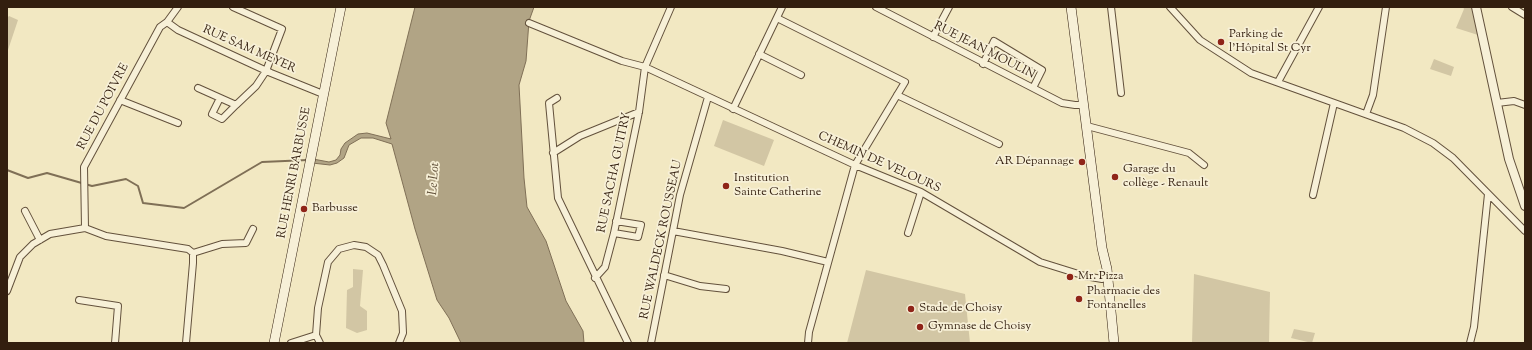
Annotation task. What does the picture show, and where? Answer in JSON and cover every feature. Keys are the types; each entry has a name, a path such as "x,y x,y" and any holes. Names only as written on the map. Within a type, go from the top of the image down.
{"main road":[{"name":"RUE HENRI BARBUSSE","path":"274,343 340,7"},
{"path":"1071,7 1102,248 1109,343"},
{"path":"1105,279 1114,343"}],"street":[{"name":"RUE DU POIVRE","path":"86,228 84,167 160,27 167,22 178,7"},
{"path":"220,98 212,114 222,119 256,86 266,71 282,30 243,9 233,7"},
{"name":"RUE SACHA GUITRY","path":"595,278 605,267 614,233 639,112 645,67 671,7"},
{"path":"733,109 782,7"},
{"name":"RUE JEAN MOULIN","path":"876,7 1062,103 1084,105"},
{"path":"933,37 949,7"},
{"path":"1111,7 1121,94"},
{"path":"1170,7 1200,40 1250,72 1404,128 1433,142 1453,158 1525,231"},
{"path":"1278,82 1319,7"},
{"path":"1366,114 1373,95 1386,7"},
{"path":"1476,7 1509,159 1522,190 1525,206"},
{"path":"1512,7 1525,15"},
{"path":"776,18 905,82 855,165 828,262 808,343"},
{"name":"RUE SAM MEYER","path":"167,22 178,30 266,71 323,94"},
{"name":"CHEMIN DE VELOURS","path":"530,23 622,61 645,67 855,165 921,192 1040,262 1105,279"},
{"path":"984,64 994,41 1042,70 1033,88"},
{"path":"759,54 801,75"},
{"path":"198,88 236,105"},
{"path":"897,95 999,144"},
{"name":"RUE WALDECK ROUSSEAU","path":"651,343 680,195 708,97"},
{"path":"557,98 549,103 558,198 595,278 628,343"},
{"path":"120,100 178,123"},
{"path":"1497,103 1514,101 1525,105"},
{"path":"1313,195 1334,103"},
{"path":"554,153 580,136 639,112"},
{"path":"1087,126 1189,153 1204,165"},
{"path":"908,233 921,192"},
{"path":"1470,343 1474,326 1488,194"},
{"path":"25,211 40,240"},
{"path":"614,233 638,237 641,225 616,221"},
{"path":"7,291 20,257 40,240 50,234 86,228 106,236 188,249 193,253"},
{"path":"193,253 222,244 246,243 253,229"},
{"path":"673,231 782,251 828,262"},
{"path":"320,343 316,335 318,308 328,262 339,249 354,245 366,247 378,255 383,265 402,311 403,332 399,343"},
{"path":"186,343 193,253"},
{"path":"664,274 700,286 726,289"},
{"path":"79,300 118,306 115,343"},
{"path":"291,343 316,335"}],"shaded area":[{"path":"1463,7 1472,7 1478,35 1456,28 1464,9"},
{"path":"9,16 18,20 7,53 7,18"},
{"path":"1434,59 1454,67 1451,76 1430,69"},
{"path":"723,120 774,140 764,166 714,146"},
{"path":"353,269 363,270 360,306 367,311 367,330 357,333 346,328 347,290 353,287"},
{"name":"Stade de Choisy","path":"866,270 965,294 970,343 847,343"},
{"path":"1194,274 1270,292 1269,343 1192,343"},
{"path":"1294,329 1315,333 1312,343 1291,338"}],"water":[{"name":"Le Lot","path":"415,7 534,7 529,21 526,61 519,85 527,207 546,241 566,301 583,331 584,343 461,343 449,318 437,300 415,229 392,144 373,138 361,138 349,145 344,158 337,163 330,165 312,163 313,159 329,162 336,160 345,143 358,134 367,133 391,139 386,123"}],"waterway":[{"path":"7,170 28,178 47,173 92,186 126,179 138,186 143,203 184,208 262,162 308,160"}],"place":[{"name":"Parking de l'Hôpital St Cyr","path":"1221,42"},
{"name":"AR Dépannage","path":"1082,162"},
{"name":"Garage du collège - Renault","path":"1115,177"},
{"name":"Institution Sainte Catherine","path":"726,186"},
{"name":"Barbusse","path":"304,209"},
{"name":"Mr. Pizza","path":"1070,277"},
{"name":"Pharmacie des Fontanelles","path":"1079,299"},
{"name":"Stade de Choisy","path":"911,309"},
{"name":"Gymnase de Choisy","path":"920,327"}]}
